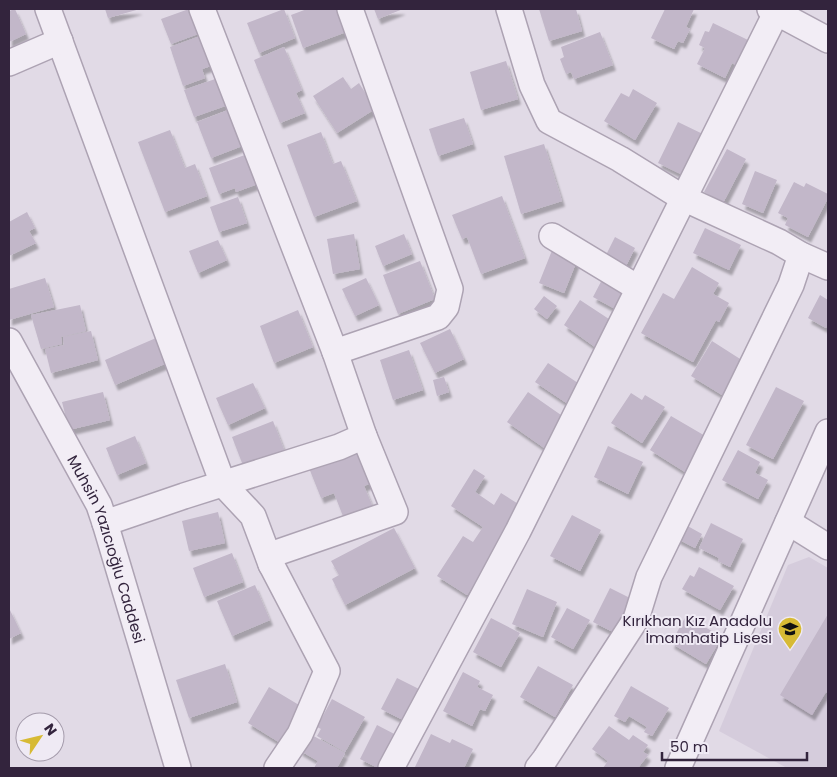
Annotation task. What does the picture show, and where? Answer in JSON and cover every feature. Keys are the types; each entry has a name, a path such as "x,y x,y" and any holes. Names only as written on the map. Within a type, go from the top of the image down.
{"street":[{"path":"48,9 223,484 253,516 271,564 327,672 300,734 277,768"},
{"path":"202,9 335,352 364,436 395,512 273,554 271,564"},
{"path":"335,352 438,317 446,307 450,289 350,9"},
{"path":"509,9 532,84 549,121 620,159 683,198 779,242 801,255 828,267"},
{"path":"391,768 518,532 775,10 828,40"},
{"path":"9,64 60,41"},
{"path":"552,236 638,288"},
{"path":"538,768 546,759 636,619 649,577 791,285 801,255"},
{"name":"Muhsin Yazıcıoğlu Caddesi","path":"9,341 99,505 178,768"},
{"path":"678,768 828,432"},
{"path":"105,523 340,446 364,436"},
{"path":"788,522 828,547"}],"shaded area":[{"name":"Kırıkhan Kız Anadolu İmamhatip Lisesi","path":"809,557 828,568 828,768 787,768 719,731 788,565"}],"building":[{"path":"15,9 26,34 9,42 9,11"},
{"path":"105,9 140,9 108,18"},
{"path":"189,9 198,9 206,31 171,44 161,19"},
{"path":"284,9 295,38 259,53 247,23"},
{"path":"307,9 341,9 349,31 303,48 291,15"},
{"path":"374,9 403,9 378,19"},
{"path":"539,9 576,9 582,31 549,41"},
{"path":"665,9 694,9 686,27 690,29 683,43 678,41 674,49 651,38"},
{"path":"713,23 748,40 743,51 746,52 739,67 732,63 725,78 697,64 705,48 699,45 705,31 709,32"},
{"path":"600,32 613,65 574,79 571,72 566,74 560,59 564,57 561,47"},
{"path":"203,35 214,65 202,69 205,78 183,86 170,47"},
{"path":"284,47 302,90 296,93 305,113 280,123 254,60"},
{"path":"506,61 518,99 481,110 470,72"},
{"path":"343,77 351,89 359,83 375,109 337,133 313,96"},
{"path":"218,78 228,105 194,117 184,90"},
{"path":"633,89 657,103 635,140 604,121 621,93 629,97"},
{"path":"236,107 250,143 211,158 197,122"},
{"path":"464,118 473,144 438,156 429,129"},
{"path":"678,122 707,136 687,177 658,163"},
{"path":"170,130 185,168 195,164 207,196 165,212 138,142"},
{"path":"321,132 333,164 341,161 357,201 314,217 287,145"},
{"path":"544,144 562,201 521,214 504,156"},
{"path":"727,149 746,159 723,203 704,192"},
{"path":"253,152 260,183 236,192 235,188 219,194 209,168"},
{"path":"755,171 777,180 763,213 742,204"},
{"path":"794,182 804,187 806,183 828,194 828,198 808,237 785,225 788,218 778,213"},
{"path":"502,196 525,258 481,274 467,237 462,239 452,215"},
{"path":"238,197 247,223 219,232 210,207"},
{"path":"27,212 35,228 29,231 36,243 9,256 9,222"},
{"path":"705,228 741,245 729,270 693,253"},
{"path":"354,234 360,269 333,274 327,239"},
{"path":"404,234 412,254 383,266 375,246"},
{"path":"615,237 635,248 622,274 602,263"},
{"path":"218,240 227,260 198,273 189,251"},
{"path":"553,248 578,258 564,293 539,283"},
{"path":"420,261 435,299 398,314 383,275"},
{"path":"692,267 719,283 713,294 729,303 719,322 716,320 693,362 641,333 663,293 674,299"},
{"path":"605,274 631,288 619,311 593,297"},
{"path":"45,278 54,307 9,320 9,289"},
{"path":"366,278 379,305 355,316 342,289"},
{"path":"820,295 828,300 828,323 826,328 808,318"},
{"path":"544,296 557,306 547,319 534,309"},
{"path":"580,300 612,321 595,347 564,325"},
{"path":"80,305 86,331 61,337 62,344 41,349 31,315"},
{"path":"298,310 313,347 274,363 260,326"},
{"path":"450,329 464,359 435,373 420,343"},
{"path":"91,331 98,360 51,373 45,349 64,345 63,337"},
{"path":"156,338 167,363 115,385 105,360"},
{"path":"712,341 748,364 727,398 691,376"},
{"path":"409,350 423,390 393,400 380,360"},
{"path":"548,363 584,387 571,406 535,382"},
{"path":"444,377 449,392 437,396 433,380"},
{"path":"253,383 265,408 228,425 216,398"},
{"path":"776,387 804,401 773,459 746,445"},
{"path":"103,392 110,420 69,430 62,402"},
{"path":"528,392 571,422 550,452 507,422"},
{"path":"631,393 642,400 645,395 665,407 642,443 611,423"},
{"path":"671,416 707,437 685,472 650,450"},
{"path":"273,421 285,452 244,468 232,437"},
{"path":"135,436 146,463 117,475 106,448"},
{"path":"608,446 643,462 628,494 594,477"},
{"path":"357,449 371,483 364,486 375,512 346,524 334,493 321,498 309,468"},
{"path":"738,450 760,462 755,473 768,480 758,499 722,480"},
{"path":"474,469 485,476 475,492 494,505 501,493 523,507 467,595 437,576 463,536 473,542 483,527 451,506"},
{"path":"218,512 225,543 189,551 182,521"},
{"path":"572,515 601,530 580,571 550,556"},
{"path":"711,523 743,539 730,567 718,561 719,558 699,548"},
{"path":"684,524 702,534 695,548 676,538"},
{"path":"394,528 415,568 345,605 332,579 339,575 331,561"},
{"path":"232,553 243,582 204,597 193,568"},
{"path":"699,567 734,586 720,610 682,589 690,575 694,577"},
{"path":"255,585 270,620 232,636 217,601"},
{"path":"610,588 634,600 617,634 593,622"},
{"path":"527,589 557,602 543,637 512,624"},
{"path":"9,608 21,633 9,639"},
{"path":"567,608 590,620 573,649 551,637"},
{"name":"Kırıkhan Kız Anadolu İmamhatip Lisesi","path":"828,614 828,694 826,692 812,715 780,695"},
{"path":"686,616 722,637 706,664 671,643"},
{"path":"491,618 520,633 501,667 473,652"},
{"path":"225,664 237,702 189,718 176,680"},
{"path":"538,666 573,685 555,717 520,697"},
{"path":"463,672 480,681 477,687 493,695 485,711 480,709 472,726 443,711"},
{"path":"397,678 419,689 403,720 381,709"},
{"path":"631,686 669,708 652,736 644,732 647,727 629,716 625,722 614,716"},
{"path":"269,687 304,708 282,744 248,723"},
{"path":"332,699 365,717 345,752 317,736 321,729 317,727"},
{"path":"377,725 402,738 387,768 378,768 360,759"},
{"path":"609,726 629,740 633,735 648,745 643,752 648,755 638,768 603,768 608,761 592,749"},
{"path":"308,733 345,753 337,768 314,768 318,761 299,750"},
{"path":"431,734 450,743 452,739 473,749 464,768 415,767"}],"place":[{"name":"Kırıkhan Kız Anadolu İmamhatip Lisesi","path":"790,650"}]}
